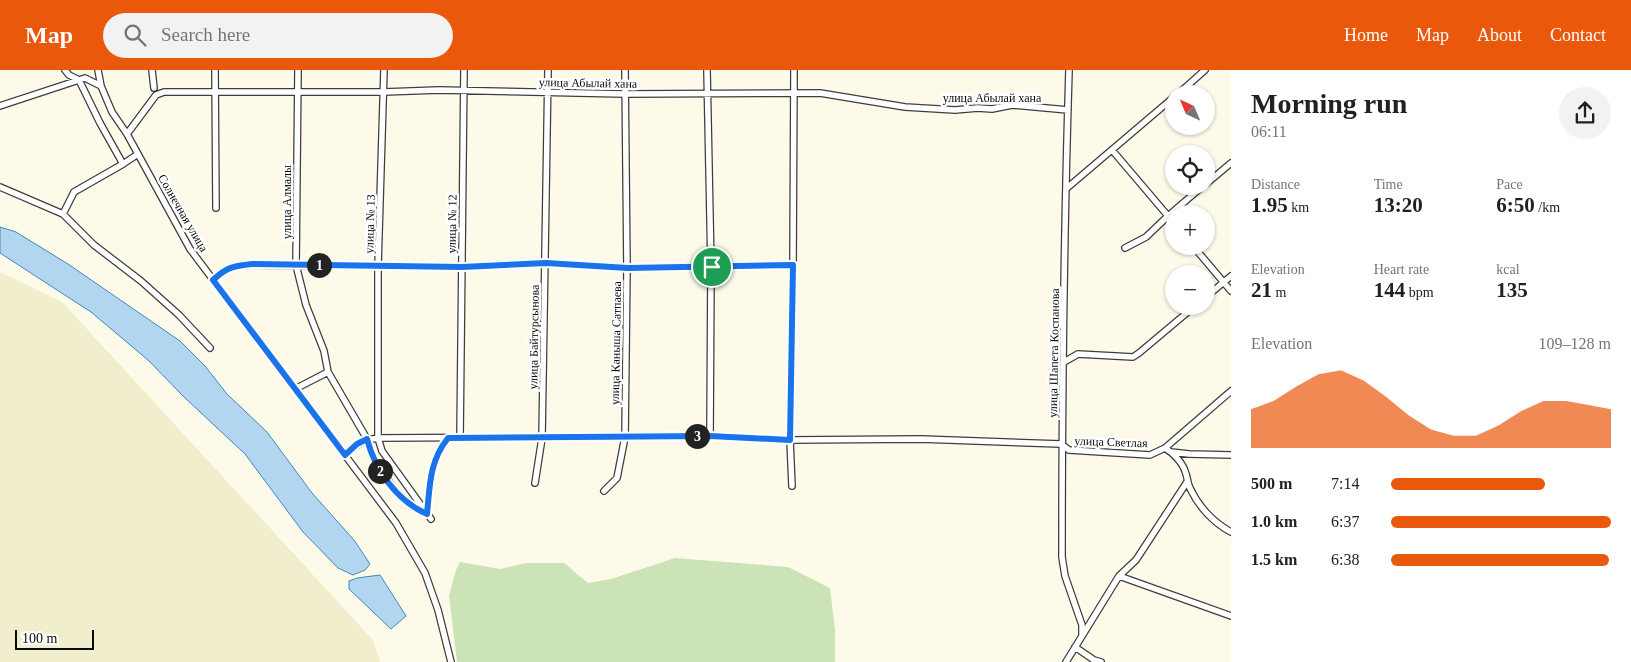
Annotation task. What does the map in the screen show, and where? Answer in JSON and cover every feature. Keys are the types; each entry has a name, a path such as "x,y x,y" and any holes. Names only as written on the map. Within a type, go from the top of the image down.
{"street":[{"path":"65,70 69,75 80,80 100,124 123,164"},
{"name":"Солнечная улица","path":"98,70 101,86 112,112 127,134 190,249 396,523 425,573 438,610 451,662"},
{"path":"152,70 154,88"},
{"path":"216,70 216,208"},
{"name":"улица Алмалы","path":"298,70 296,264 306,305 324,350 328,372 367,439 374,460 397,492 411,506 427,514"},
{"name":"улица № 13","path":"378,438 378,266 384,70"},
{"name":"улица № 12","path":"460,438 464,70"},
{"name":"улица Байтурсынова","path":"535,483 542,438 548,70"},
{"name":"улица Каныша Сатпаева","path":"604,491 617,478 624,437 628,268 625,70"},
{"path":"707,70 712,267 710,436"},
{"path":"792,486 790,440 793,265 792,93 794,70"},
{"name":"улица Шапета Коспанова","path":"1069,70 1062,444 1062,557 1065,576 1082,625 1082,634"},
{"path":"1188,85 1205,70"},
{"path":"0,106 85,78 101,86"},
{"name":"улица Абылай хана","path":"127,134 156,95 164,92 384,92 439,90 624,94 820,93 906,107 955,110 992,109 1012,105 1068,110"},
{"path":"1066,188 1165,105"},
{"path":"1112,150 1165,212"},
{"path":"63,214 74,192 138,154"},
{"path":"1215,176 1231,163"},
{"path":"0,187 63,214 94,245 141,281 179,315 210,348"},
{"path":"1181,205 1192,195"},
{"path":"1125,248 1146,237 1165,219"},
{"path":"1202,255 1231,291"},
{"path":"213,280 233,266 296,264 462,267 546,263 628,268 793,265"},
{"path":"1215,290 1231,276"},
{"path":"1064,362 1078,354 1133,357 1140,354 1185,315"},
{"path":"295,389 328,372"},
{"name":"улица Светлая","path":"367,439 710,436 790,440 921,439 1062,444 1069,450 1150,455 1165,448 1231,392"},
{"path":"378,438 382,450 431,519"},
{"path":"427,514 434,464 439,449 448,438"},
{"path":"345,455 357,444 367,439"},
{"path":"1165,448 1183,466 1193,495 1214,520 1231,532"},
{"path":"1171,452 1231,455"},
{"path":"1066,662 1119,576 1136,560 1187,482"},
{"path":"1119,576 1231,616"},
{"path":"1075,647 1094,660 1101,662"}],"shaded area":[{"path":"0,272 62,302 373,640 380,662 0,662"}],"green space":[{"path":"675,558 788,567 830,588 835,630 835,662 457,662 449,596 460,562 500,569 526,563 564,563 588,583 611,579"}],"water":[{"path":"0,227 16,232 68,264 180,341 205,366 227,394 267,432 312,493 354,540 370,564 365,570 353,575 338,568 303,532 245,454 184,397 148,360 91,312 0,253"},
{"path":"380,575 406,616 391,629 349,589 349,581"}],"route":[{"path":"546,263 628,268 712,267 793,265 790,440 710,436 448,438 436,455 430,481 427,514 411,506 397,492 379,469 370,453 367,439 357,444 345,455 213,280 233,266 252,264 462,267 546,263"}]}
